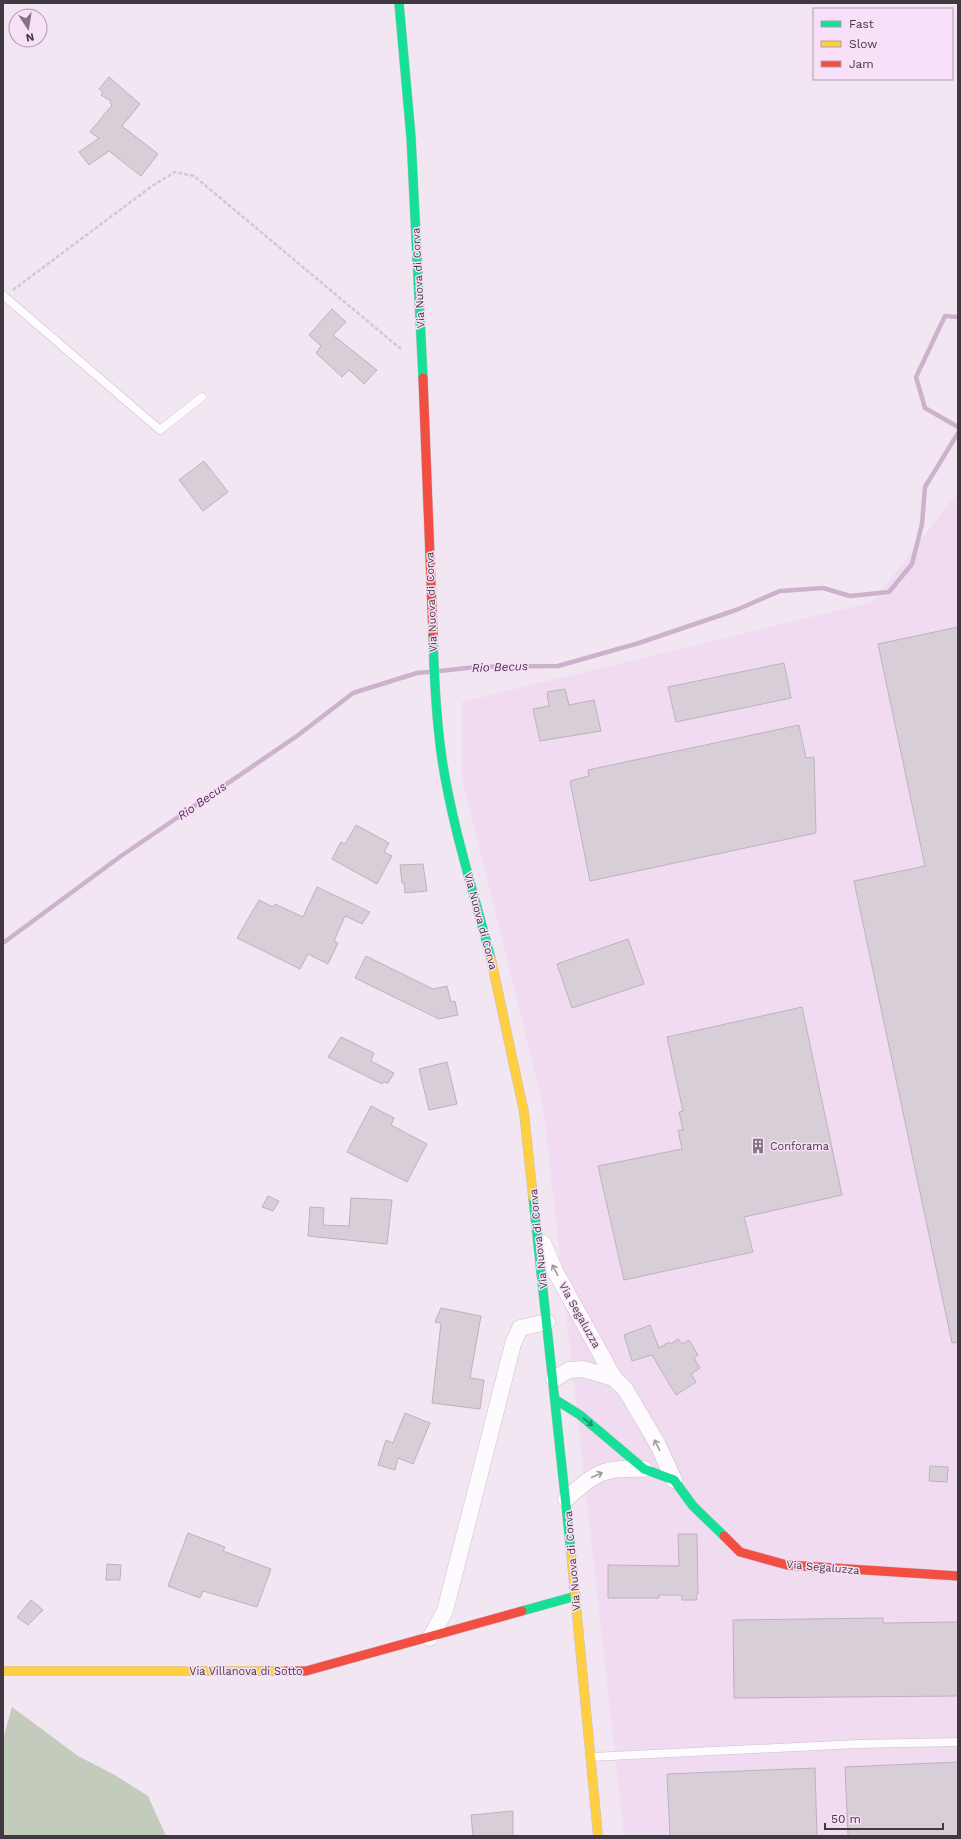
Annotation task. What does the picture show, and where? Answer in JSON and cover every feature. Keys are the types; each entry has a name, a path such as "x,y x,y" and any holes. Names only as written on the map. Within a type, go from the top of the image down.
{"main road":[{"name":"Via Nuova di Corva","path":"399,3 411,136 426,439 434,677 442,759 457,830 497,980 524,1112 554,1379 598,1836"},
{"path":"556,1400 580,1415 644,1469 674,1480"},
{"name":"Via Segaluzza","path":"674,1480 693,1506 740,1552 787,1565 958,1576"},
{"name":"Via Villanova di Sotto","path":"3,1671 306,1672 576,1596"}],"street":[{"name":"Via Segaluzza","path":"537,1229 555,1271 614,1378 624,1389 657,1443 674,1480"},
{"path":"430,1638 445,1611 513,1344 520,1328 547,1322"},
{"path":"554,1379 569,1370 583,1369 614,1378"},
{"path":"566,1499 594,1475 616,1468 644,1469"}],"lane":[{"path":"4,296 160,430 202,397"},
{"path":"591,1757 851,1744 958,1742"}],"path":[{"path":"4,296 152,186 175,172 194,176 404,351"}],"shaded area":[{"path":"958,492 958,1836 624,1836 543,1105 462,778 462,702 873,602"}],"green space":[{"path":"12,1707 78,1756 113,1774 148,1796 166,1836 3,1836 3,1739"}],"building":[{"path":"109,77 140,104 122,126 158,154 141,176 109,151 89,165 79,152 99,138 90,132 112,105 110,103 111,101 101,95 103,92 99,89"},
{"path":"332,309 346,322 333,335 377,370 364,384 349,370 342,377 316,353 321,346 309,335"},
{"path":"204,461 228,492 203,511 179,480"},
{"path":"958,627 958,1342 952,1343 854,881 925,866 878,644"},
{"path":"784,663 791,698 676,722 668,687"},
{"path":"565,689 569,705 594,700 601,731 540,741 533,709 549,706 547,692"},
{"path":"799,725 806,758 814,757 816,833 590,881 570,781 589,776 588,770"},
{"path":"356,825 389,843 384,852 392,856 377,884 332,859 341,842 345,844"},
{"path":"423,864 427,891 405,893 400,865"},
{"path":"317,887 370,912 362,924 345,916 334,941 338,943 328,964 308,954 300,969 237,938 259,900 273,907 275,904 303,917"},
{"path":"628,939 644,984 572,1008 557,964"},
{"path":"366,956 433,989 447,986 451,1002 455,1001 458,1015 439,1019 355,978"},
{"name":"Conforama","path":"802,1007 842,1195 744,1217 753,1252 624,1280 598,1166 682,1149 678,1130 683,1130 679,1112 683,1111 667,1037"},
{"path":"341,1037 374,1053 371,1061 394,1073 388,1083 383,1082 382,1084 328,1057"},
{"path":"447,1062 457,1104 429,1110 419,1069"},
{"path":"371,1106 394,1118 391,1125 427,1144 407,1182 347,1152"},
{"path":"268,1196 279,1201 273,1211 262,1207"},
{"path":"351,1198 392,1200 387,1244 308,1236 310,1207 324,1208 323,1225 349,1226"},
{"path":"441,1308 481,1316 470,1378 484,1380 480,1409 432,1403 441,1323 435,1322"},
{"path":"650,1325 659,1348 669,1342 671,1344 678,1339 682,1344 689,1340 698,1355 694,1358 700,1368 691,1374 696,1382 676,1395 652,1355 632,1361 624,1335"},
{"path":"405,1413 430,1423 413,1464 398,1458 395,1470 378,1465 386,1440 393,1443"},
{"path":"930,1466 948,1467 947,1482 929,1481"},
{"path":"188,1533 225,1547 223,1551 271,1569 257,1607 203,1591 200,1598 168,1586"},
{"path":"678,1534 697,1534 697,1600 682,1600 682,1595 659,1595 659,1598 608,1598 608,1565 679,1566"},
{"path":"107,1564 121,1565 120,1580 106,1580"},
{"path":"31,1600 43,1610 28,1625 17,1617"},
{"path":"883,1618 883,1623 958,1622 958,1696 734,1698 733,1620"},
{"path":"958,1762 958,1836 848,1836 845,1767"},
{"path":"815,1768 817,1836 670,1836 667,1774"},
{"path":"513,1811 513,1836 473,1836 471,1815"}],"waterway":[{"name":"Rio Becus","path":"958,317 945,316 916,377 925,408 958,427"},
{"name":"Rio Becus","path":"440,671 476,667 558,666 639,643 736,610 780,591 823,588 850,596 889,592 912,564 922,524 925,487 958,433"},
{"name":"Rio Becus","path":"3,943 121,856 297,736 353,693 417,673 428,672"}],"traffic: fast":[{"path":"399,3 411,137 423,378"},
{"path":"433,634 437,713 446,784 457,834 491,959"},
{"path":"533,1197 571,1552"},
{"path":"556,1400 580,1415 644,1469 674,1480 693,1506 724,1536"},
{"path":"522,1611 576,1596"}],"traffic: slow":[{"path":"491,959 524,1112 533,1197"},
{"path":"571,1552 598,1836"},
{"path":"3,1671 286,1671"}],"traffic: jam":[{"path":"423,378 433,634"},
{"path":"724,1536 740,1552 787,1565 958,1576"},
{"path":"286,1671 306,1671 522,1611"}],"place":[{"name":"Conforama","path":"758,1146"}]}
